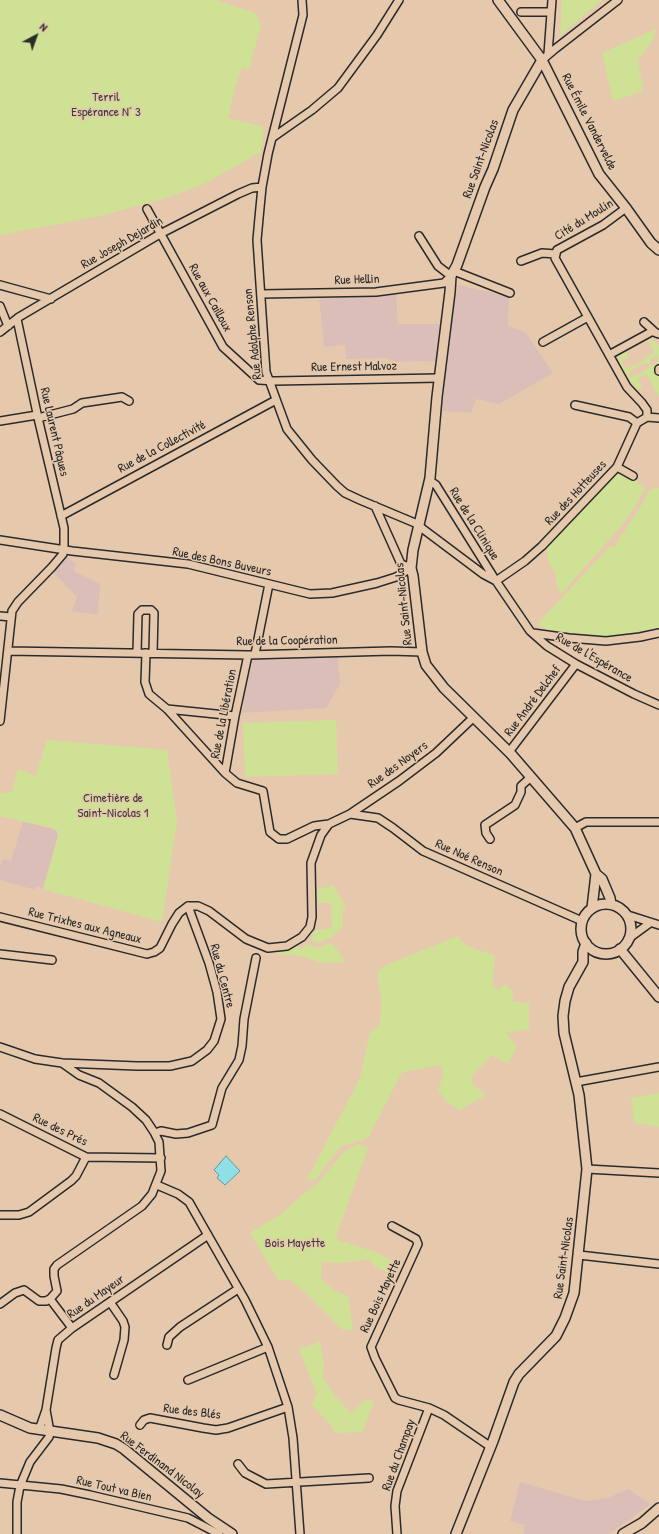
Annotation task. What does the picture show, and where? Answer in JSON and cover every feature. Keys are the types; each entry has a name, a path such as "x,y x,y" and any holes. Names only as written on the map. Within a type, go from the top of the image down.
{"street":[{"name":"Rue Adolphe Renson","path":"302,0 303,15 301,26 272,138 262,187 257,240 266,372 287,429 324,473 345,492 419,526"},
{"path":"272,138 312,110 338,88 377,35 399,0"},
{"name":"Rue Émile Vandervelde","path":"498,0 545,57 599,174 651,243 659,250"},
{"path":"545,57 552,0"},
{"path":"545,57 618,0"},
{"path":"521,12 551,12"},
{"name":"Rue Saint-Nicolas","path":"545,57 514,109 493,170 485,187 457,265 452,274 439,378 430,480 411,560 411,568 422,652 426,665 453,697 510,752 575,828 596,874 602,879 611,904"},
{"name":"Rue Joseph Dejardin","path":"0,332 17,319 51,298 160,234 238,194 252,188 262,187"},
{"name":"Cité du Moulin","path":"626,208 603,225 557,250 555,258 627,387 647,410 647,417"},
{"name":"Rue aux Cailloux","path":"147,209 224,347 259,380 269,380"},
{"path":"419,236 438,266 452,274 510,294"},
{"name":"Cité du Moulin","path":"521,262 542,253 556,254"},
{"name":"Rue Hellin","path":"261,294 392,291 444,283 452,274"},
{"path":"0,285 51,298"},
{"path":"0,306 8,326"},
{"path":"543,342 588,316"},
{"name":"Rue Laurent Pâques","path":"17,319 37,416 64,528 64,550"},
{"path":"644,322 658,334"},
{"path":"609,355 651,332 658,334"},
{"name":"Rue Ernest Malvoz","path":"269,380 439,378"},
{"path":"0,421 73,409 82,402 122,397 129,401"},
{"name":"Rue de la Collectivité","path":"61,516 276,400"},
{"path":"575,405 628,417 637,422 647,417 659,418"},
{"name":"Rue des Hotteuses","path":"496,581 525,561 542,546 617,467 637,422"},
{"path":"617,467 633,476"},
{"name":"Rue de la Clinique","path":"430,480 436,485 496,581"},
{"path":"375,506 401,564 411,568"},
{"name":"Rue de l'Espérance","path":"419,526 483,574 496,581 523,622 547,646 576,664 634,694 659,705"},
{"name":"Rue des Bons Buveurs","path":"0,540 64,550 188,564 310,594 325,593 377,583 396,577 411,568"},
{"path":"0,721 12,611 18,602 52,567 63,554 64,550"},
{"name":"Rue de la Libération","path":"269,584 235,716 225,773 237,783 263,791 270,832 279,839 287,839 314,826 330,824"},
{"path":"137,653 138,614 142,610 151,610 154,613 150,653 145,682 149,694 167,710 225,773"},
{"path":"0,616 11,617"},
{"path":"533,633 569,638 606,640 640,637 659,633"},
{"name":"Rue de la Coopération","path":"8,651 251,654 391,651 422,652"},
{"name":"Rue André Delchef","path":"510,752 576,664"},
{"path":"167,710 235,716"},
{"name":"Rue des Noyers","path":"330,824 350,814 399,782 430,758 473,716"},
{"path":"490,839 486,833 485,825 514,806 521,792 521,786 531,777"},
{"name":"Rue Noé Renson","path":"350,814 378,818 423,851 582,921"},
{"path":"575,828 586,822 659,822"},
{"name":"Rue du Centre","path":"0,1047 35,1059 62,1063 170,1066 192,1061 207,1050 214,1042 221,1020 217,992 209,963 188,906 198,906 209,911 246,939 268,948 287,946 302,937 310,927 312,917 311,863 321,835 330,824"},
{"path":"592,908 596,874"},
{"path":"628,939 630,924 627,916 620,909 611,904 601,904 592,908 588,911 582,921 582,936 586,943 592,949 606,953 620,949 628,939 650,923"},
{"name":"Rue Trixhes aux Agneaux","path":"0,917 147,954 160,948 179,913 188,906"},
{"path":"627,916 659,926"},
{"name":"Rue Saint-Nicolas","path":"456,1534 491,1447 514,1381 521,1372 551,1343 564,1322 574,1292 588,1169 581,1112 576,1082 564,1033 563,1016 569,987 583,962 583,952 586,943"},
{"path":"620,949 659,997"},
{"name":"Rue Saint-Nicolas","path":"583,962 595,956 599,952"},
{"path":"0,954 52,960"},
{"path":"155,1133 161,1131 176,1134 188,1133 212,1125 222,1088 239,1060 242,1046 244,1019 256,958"},
{"path":"0,1304 15,1293 24,1290 39,1301 46,1301 50,1299 56,1291 54,1269 57,1265 136,1211 152,1194 161,1171 159,1142 146,1120 132,1107 99,1083 79,1075 62,1063"},
{"path":"576,1082 659,1067"},
{"name":"Rue des Prés","path":"0,1114 86,1157 161,1158"},
{"path":"0,1215 19,1216 29,1212 71,1182 76,1176 86,1157"},
{"path":"588,1169 659,1173"},
{"path":"157,1184 178,1194 188,1202 238,1289 268,1347 288,1408 293,1438 300,1534"},
{"name":"Rue Bois Mayette","path":"392,1226 416,1239 418,1244 371,1347 379,1369 395,1398 429,1408 447,1417 491,1447"},
{"name":"Rue du Mayeur","path":"39,1430 46,1410 57,1343 60,1338 72,1328 208,1235"},
{"path":"579,1255 659,1264"},
{"path":"167,1345 169,1337 180,1327 238,1289"},
{"path":"50,1299 72,1328"},
{"path":"110,1302 123,1321 125,1327 124,1340 114,1375"},
{"path":"188,1380 268,1347"},
{"name":"Rue des Blés","path":"140,1425 144,1420 150,1418 216,1430 228,1428 288,1408"},
{"name":"Rue du Champay","path":"397,1534 395,1506 397,1492 429,1408"},
{"name":"Rue du Mayeur","path":"46,1410 50,1432"},
{"name":"Rue Ferdinand Nicolay","path":"0,1415 22,1425 39,1430 98,1438 118,1446 208,1518 232,1534"},
{"path":"17,1534 17,1502 20,1486 30,1462 46,1442 50,1432"},
{"path":"238,1464 245,1473 266,1484 369,1478"},
{"name":"Rue Tout va Bien","path":"0,1484 61,1489 181,1516 219,1534"},
{"path":"623,1534 642,1522 659,1508"}],"shaded area":[{"path":"457,285 509,296 508,325 526,333 553,373 499,404 476,399 471,413 441,411"},
{"path":"396,294 398,324 440,324 436,361 396,362 386,358 346,359 345,345 324,347 319,296"},
{"path":"68,556 76,565 74,571 100,584 98,615 72,611 77,597 52,571"},
{"path":"255,657 338,657 340,684 326,708 242,713 249,663"},
{"path":"23,821 57,830 58,836 43,889 36,886 35,890 0,880 0,867 3,859 11,861"},
{"path":"520,1482 586,1501 608,1498 628,1489 651,1504 608,1534 524,1534 525,1525 510,1521"}],"green space":[{"name":"Terril Espérance N° 3","path":"0,0 215,0 256,13 261,25 249,69 242,67 235,87 228,118 264,127 261,152 204,184 163,199 100,216 0,235"},
{"path":"562,0 602,0 560,36"},
{"path":"656,29 653,40 638,60 643,91 613,101 602,53"},
{"path":"649,338 659,345 659,362 657,371 659,371 659,397 646,374 638,379 642,387 637,390 627,377 633,377 647,369 651,364 654,366 658,363 658,359 647,339"},
{"path":"625,351 629,357 621,362 626,369 644,360 653,352 656,357 651,358 650,363 644,363 630,371 629,375 627,376 618,359 620,354"},
{"path":"617,471 632,478 645,488 636,505 622,525 561,594 556,583 556,575 549,562 546,548 581,509 583,510 588,504 587,503"},
{"path":"659,488 659,628 615,636 590,638 586,634 549,630 540,626 539,623 542,619 610,546 613,548 641,506 650,489"},
{"path":"336,720 338,774 245,777 243,723"},
{"name":"Cimetière de Saint-Nicolas 1","path":"47,740 167,750 177,821 162,922 43,889 58,836 57,831 51,828 0,816 0,793 12,792 18,769 36,776"},
{"path":"333,885 346,907 343,909 342,928 329,939 317,943 311,940 315,930 332,928 331,903 318,903 317,890"},
{"path":"458,936 465,945 495,956 492,986 499,990 505,984 513,991 512,1001 529,1004 529,1029 506,1033 517,1046 508,1064 492,1055 471,1076 472,1084 486,1095 460,1110 448,1103 438,1090 443,1076 441,1065 402,1072 368,1138 340,1147 316,1179 306,1181 360,1078 370,1033 379,1026 381,997 377,973 384,966"},
{"path":"332,943 346,962 323,963 301,956 276,954 274,951 289,949 296,946 301,949 308,944 317,948"},
{"path":"659,1093 659,1127 635,1123 631,1098"},
{"name":"Bois Mayette","path":"359,1144 368,1148 335,1239 378,1253 395,1262 390,1273 375,1267 369,1259 343,1263 322,1262 321,1279 335,1291 348,1296 353,1330 343,1330 309,1296 290,1280 278,1280 250,1233 280,1215 317,1184 346,1150"},
{"path":"320,1342 324,1365 323,1378 337,1398 351,1413 367,1399 374,1402 362,1432 335,1433 331,1425 311,1404 317,1394 299,1349"}],"water":[{"path":"226,1156 240,1171 225,1185 217,1178 219,1175 214,1170"}]}
